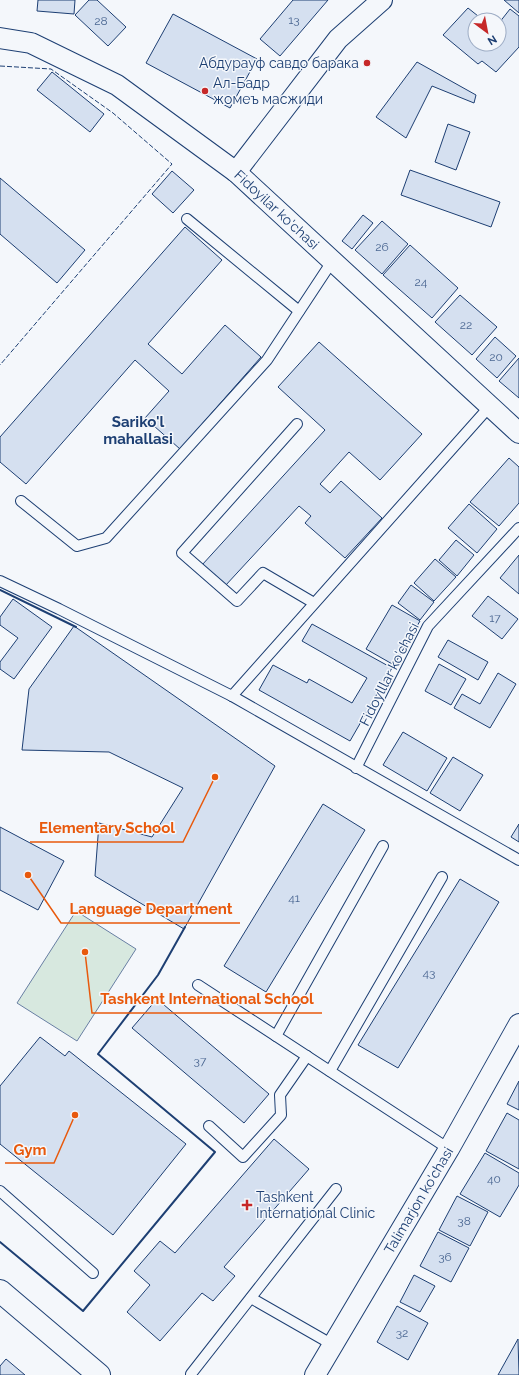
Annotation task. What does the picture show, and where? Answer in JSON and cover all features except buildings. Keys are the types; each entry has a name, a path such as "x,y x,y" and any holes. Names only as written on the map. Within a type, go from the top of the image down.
{"main road":[{"path":"0,1291 99,1375"}],"street":[{"path":"236,172 338,39 382,0"},
{"name":"Fidoyilar ko'chasi","path":"0,38 31,42 117,85 236,172 519,432"},
{"name":"Talimarjon ko'chasi","path":"315,1375 449,1149 519,1024"}],"lane":[{"path":"188,219 299,311"},
{"path":"21,500 77,546 106,538 267,360 333,260"},
{"path":"232,696 490,406"},
{"path":"298,424 182,553 237,600 263,573 314,603"},
{"name":"Fidoylllar ko'chasi","path":"356,768 428,626 519,528"},
{"path":"0,582 59,609 232,696 519,860"},
{"path":"276,1036 383,846"},
{"path":"330,1072 442,876"},
{"path":"198,985 449,1149"},
{"path":"209,1126 243,1157 281,1115 280,1095 307,1056"},
{"path":"191,1374 336,1189"},
{"path":"0,1191 93,1273"},
{"path":"251,1298 333,1345"}],"shaded area":[{"path":"76,911 136,949 77,1041 17,1003"}],"fence":[{"path":"0,66 51,69 113,113 172,164 0,365"}],"wall":[{"path":"0,590 76,627"},
{"path":"0,1242 83,1311 215,1152 98,1054 158,975 185,927"}],"place":[{"name":"Абдурауф савдо барака","path":"367,63"},
{"name":"Ал-Бадр жомеъ масжиди","path":"205,91"},
{"name":"Elementary School","path":"215,777"},
{"name":"Language Department","path":"28,875"},
{"name":"Tashkent International School","path":"85,952"},
{"name":"Gym","path":"75,1115"},
{"name":"Tashkent International Clinic","path":"247,1205"}],"district":[{"name":"Sariko'l mahallasi","path":"138,430"}]}
